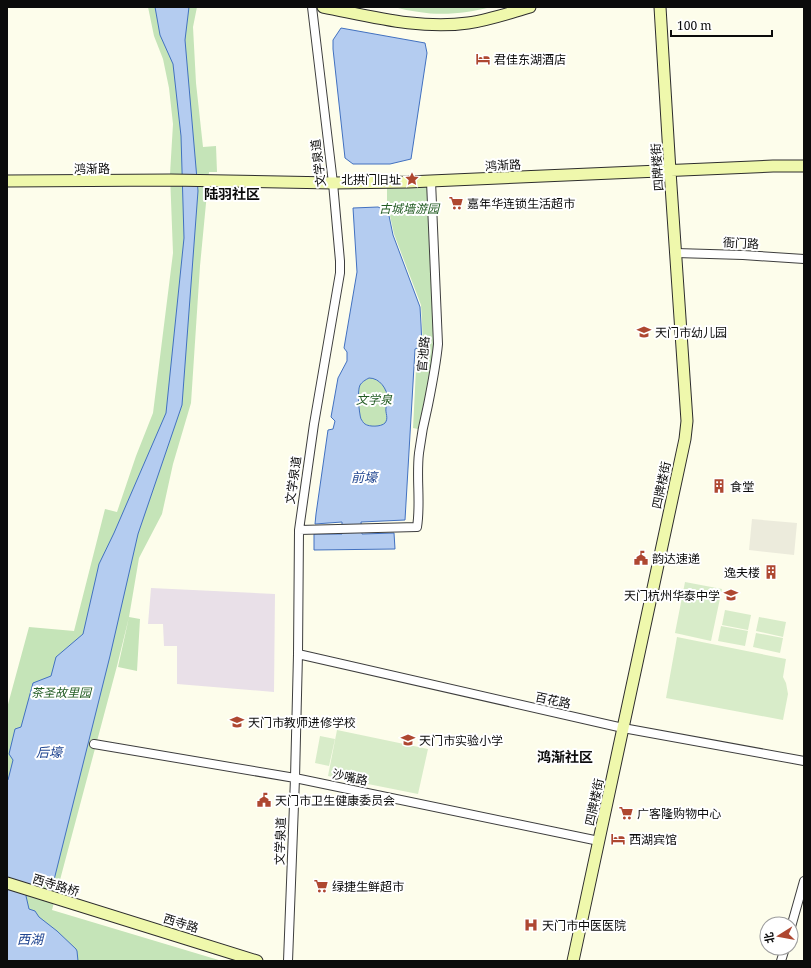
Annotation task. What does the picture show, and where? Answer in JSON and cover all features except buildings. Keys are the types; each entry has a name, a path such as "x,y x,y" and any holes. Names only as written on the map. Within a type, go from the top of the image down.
{"street":[{"name":"文学泉道","path":"288,961 295,778 299,530 314,424 340,273 332,183 312,7"},
{"path":"323,7 422,24 447,25 480,21 530,7"},
{"path":"362,7 413,16 446,18 467,16 500,7"},
{"name":"四牌楼街","path":"573,961 687,425 660,7"},
{"name":"鸿渐路","path":"7,181 203,181 332,183 431,181 804,166"},
{"name":"官池路","path":"299,530 417,527 419,513 419,452 422,430 436,366 438,344 431,181"},
{"name":"衙门路","path":"676,253 804,259"},
{"name":"百花路","path":"298,654 623,728 804,761"},
{"name":"沙嘴路","path":"94,744 295,778 599,841"},
{"path":"794,916 804,881"},
{"name":"西寺路桥","path":"7,883 97,911"},
{"name":"西寺路","path":"97,911 257,961"}],"shaded area":[{"path":"752,519 797,523 794,555 749,550"},
{"path":"151,588 275,594 274,692 177,684 177,646 164,646 163,624 148,624"}],"green space":[{"name":"茶圣故里园","path":"148,7 197,7 193,27 196,83 203,147 216,146 217,172 209,172 200,266 191,403 173,464 162,514 139,558 129,617 117,666 52,910 222,961 7,961 7,708 29,627 74,631 105,509 117,512 136,456 153,413 173,253 170,174 173,124 169,88 163,59 154,36"},
{"path":"394,7 491,7 446,14 416,12"},
{"name":"古城墙游园","path":"387,187 429,187 436,347 418,429 413,428 417,349 423,346 421,305 394,234 387,202"},
{"name":"文学泉","path":"369,378 373,378 380,382 388,395 386,422 381,426 370,426 366,424 361,419 360,415 359,386"},
{"path":"685,582 722,589 711,641 675,633"},
{"path":"725,610 751,615 748,630 722,625"},
{"path":"129,617 140,619 137,671 118,667"},
{"path":"759,617 786,622 783,637 756,631"},
{"path":"721,626 748,631 745,646 718,641"},
{"path":"756,633 783,638 780,653 753,647"},
{"path":"677,637 786,659 783,677 788,694 783,720 666,698"},
{"path":"337,730 428,749 418,794 328,776"},
{"path":"320,736 335,739 329,766 315,763"}],"water":[{"name":"后壕","path":"155,7 189,7 185,40 198,191 182,405 138,534 110,656 54,880 35,875 26,896 29,909 35,911 39,917 76,949 78,961 7,961 7,780 13,760 9,754 15,729 21,727 33,683 51,676 56,657 83,634 99,564 166,413 184,238 181,136 173,64 160,35"},
{"path":"341,28 425,43 427,53 411,159 390,164 353,164 345,158 333,49 333,40"},
{"name":"前壕","path":"378,207 388,211 393,235 420,307 422,346 415,349 405,520 361,522 362,534 394,533 395,549 314,550 314,534 342,534 342,522 315,524 328,430 333,429 335,421 331,417 338,378 347,361 347,352 344,348 357,272 353,208","holes":["369,378 373,378 380,382 386,392 388,399 386,407 387,417 385,423 381,425 369,426 364,424 360,416 359,388 364,381"]}],"place":[{"name":"君佳东湖酒店","path":"483,59"},
{"name":"北拱门旧址","path":"412,179"},
{"name":"嘉年华连锁生活超市","path":"456,203"},
{"name":"天门市幼儿园","path":"644,332"},
{"name":"食堂","path":"719,486"},
{"name":"韵达速递","path":"641,558"},
{"name":"逸夫楼","path":"771,572"},
{"name":"天门杭州华泰中学","path":"731,595"},
{"name":"天门市教师进修学校","path":"237,722"},
{"name":"天门市实验小学","path":"408,740"},
{"name":"天门市卫生健康委员会","path":"264,800"},
{"name":"广客隆购物中心","path":"626,813"},
{"name":"西湖宾馆","path":"618,839"},
{"name":"绿捷生鲜超市","path":"321,886"},
{"name":"天门市中医医院","path":"531,925"}],"district":[{"name":"陆羽社区","path":"232,193"},
{"name":"鸿渐社区","path":"565,756"}],"water label":[{"name":"西湖","path":"30,939"}]}
